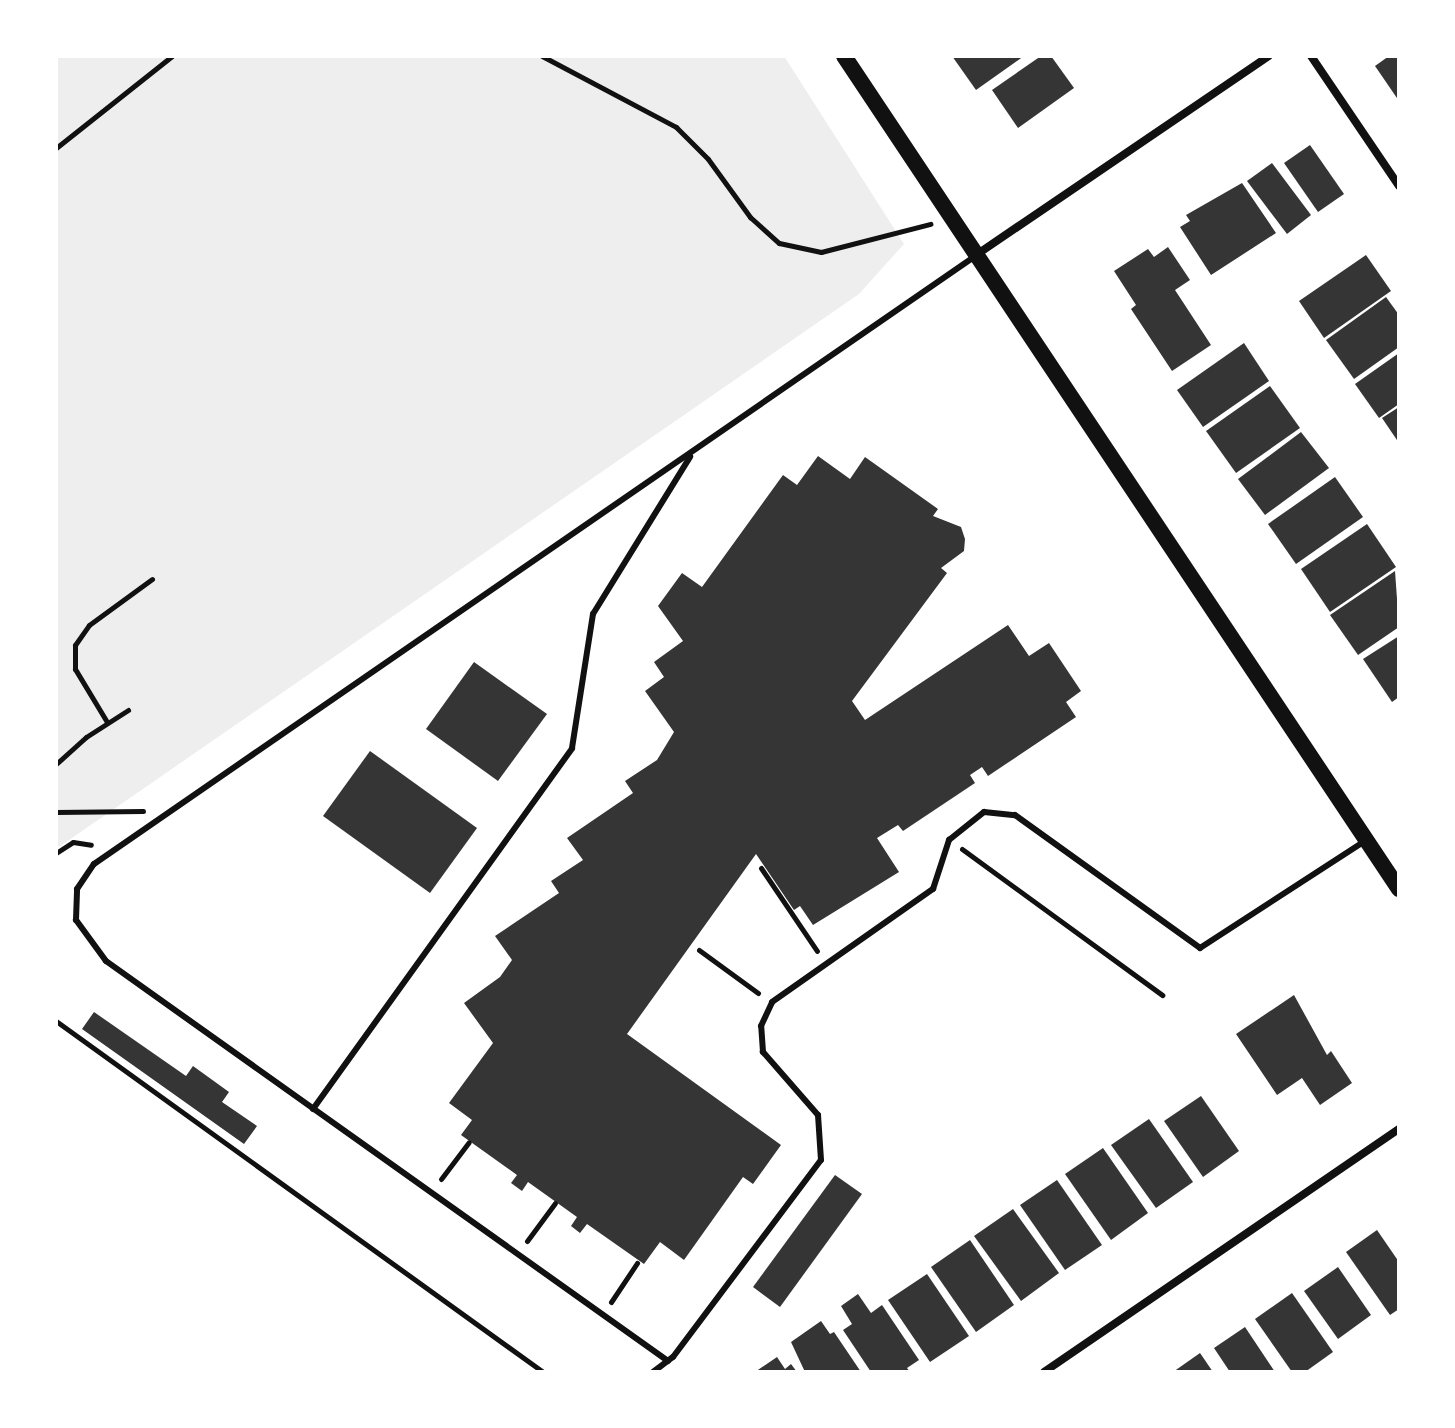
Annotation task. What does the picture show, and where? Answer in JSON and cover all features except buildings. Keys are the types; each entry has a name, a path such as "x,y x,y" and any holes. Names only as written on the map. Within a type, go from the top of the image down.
{"main road":[{"path":"844,56 1399,889"}],"street":[{"path":"975,256 1269,56"},
{"path":"1311,56 1399,186"},
{"path":"1044,1372 1399,1129"}],"lane":[{"path":"668,1361 106,961 82,933 74,907 82,878 163,817 975,256"},
{"path":"313,1109 572,748 593,614 692,454"},
{"path":"653,1372 668,1361 821,1160 818,1115 763,1052 761,1026 772,1002 933,889 949,840 984,812 1015,815 1200,948 1366,840"}],"path":[{"path":"56,148 172,56"},
{"path":"542,56 676,127 708,159 750,217 779,243 821,252 918,230 948,214"},
{"path":"107,722 75,669 75,645 89,625 152,579"},
{"path":"56,764 107,722 128,710"},
{"path":"56,812 131,808 163,817"},
{"path":"949,840 1162,995"},
{"path":"761,868 827,965"},
{"path":"699,950 772,1002"},
{"path":"56,1021 543,1372"},
{"path":"431,1192 469,1142"},
{"path":"518,1254 555,1203"},
{"path":"602,1314 637,1263"}],"shaded area":[{"path":"56,56 784,56 904,244 859,294 56,849"}]}
